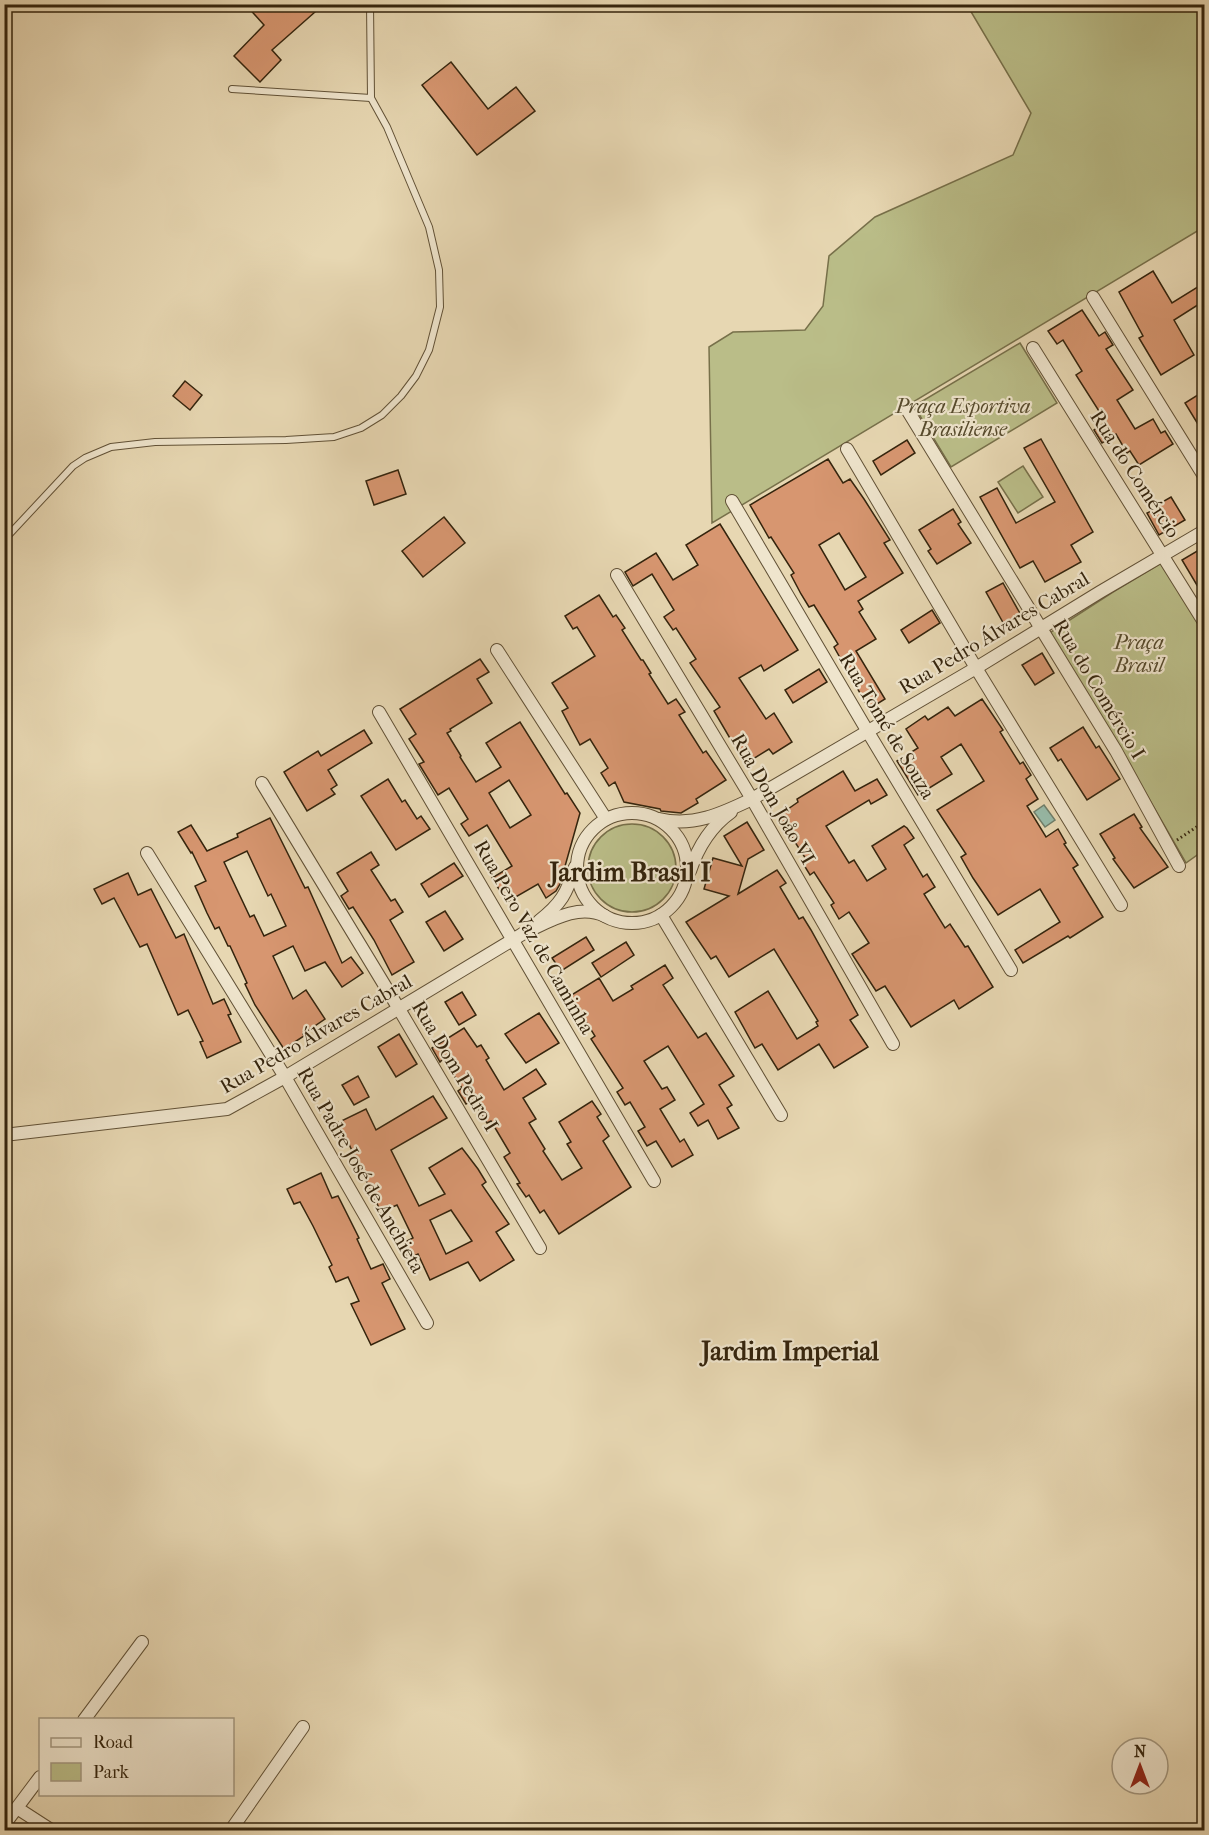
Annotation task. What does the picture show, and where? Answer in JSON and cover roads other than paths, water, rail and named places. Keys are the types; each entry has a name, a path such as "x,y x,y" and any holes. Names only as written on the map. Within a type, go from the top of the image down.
{"street":[{"path":"1093,297 1204,476"},
{"name":"Rua do Comércio","path":"1033,348 1204,622"},
{"name":"Rua do Comércio I","path":"908,411 1039,629 1116,751 1179,866"},
{"path":"847,449 976,668 1121,906"},
{"name":"Rua Tomé de Souza","path":"732,501 1011,970"},
{"name":"Rua Pedro Álvares Cabral","path":"686,883 695,856 709,832 747,802 1204,531"},
{"name":"Rua Dom Joåo VI","path":"617,575 747,802 893,1044"},
{"path":"497,650 606,819"},
{"name":"Rua Pero Vaz de Caminha","path":"379,712 519,936 654,1181"},
{"name":"Rua Dom Pedro I","path":"262,783 540,1248"},
{"name":"Rua Pedro Álvares Cabral","path":"659,819 683,823 693,822 747,802"},
{"path":"633,813 659,819 669,826 683,845 688,868 686,883 676,902 661,915 636,923 605,916 589,903 580,888 577,871 579,853 587,836 606,819 618,814 633,813"},
{"name":"Rua Padre José de Anchieta","path":"147,853 285,1077 427,1323"},
{"name":"Rua Pedro Álvares Cabral","path":"519,936 560,903 579,853"},
{"name":"Rua Pedro Álvares Cabral","path":"4,1135 219,1111 234,1106 519,936 565,914 578,911 597,912 605,916"},
{"path":"661,915 781,1115"},
{"path":"85,1718 142,1642"},
{"path":"231,1830 303,1727"},
{"path":"4,1825 39,1778"},
{"path":"17,1808 51,1830"}],"lane":[{"path":"4,540 73,466 111,447 155,442 334,437 361,428 382,416 402,396 417,376 429,350 440,307 439,270 429,227 387,127 371,98 370,4"},
{"path":"232,89 371,98"}],"district":[{"name":"Jardim Brasil I","path":"630,872"},
{"name":"Jardim Imperial","path":"790,1351"}],"park label":[{"name":"Praça Esportiva Brasiliense","path":"963,418"},
{"name":"Praça Brasil","path":"1139,654"}]}
